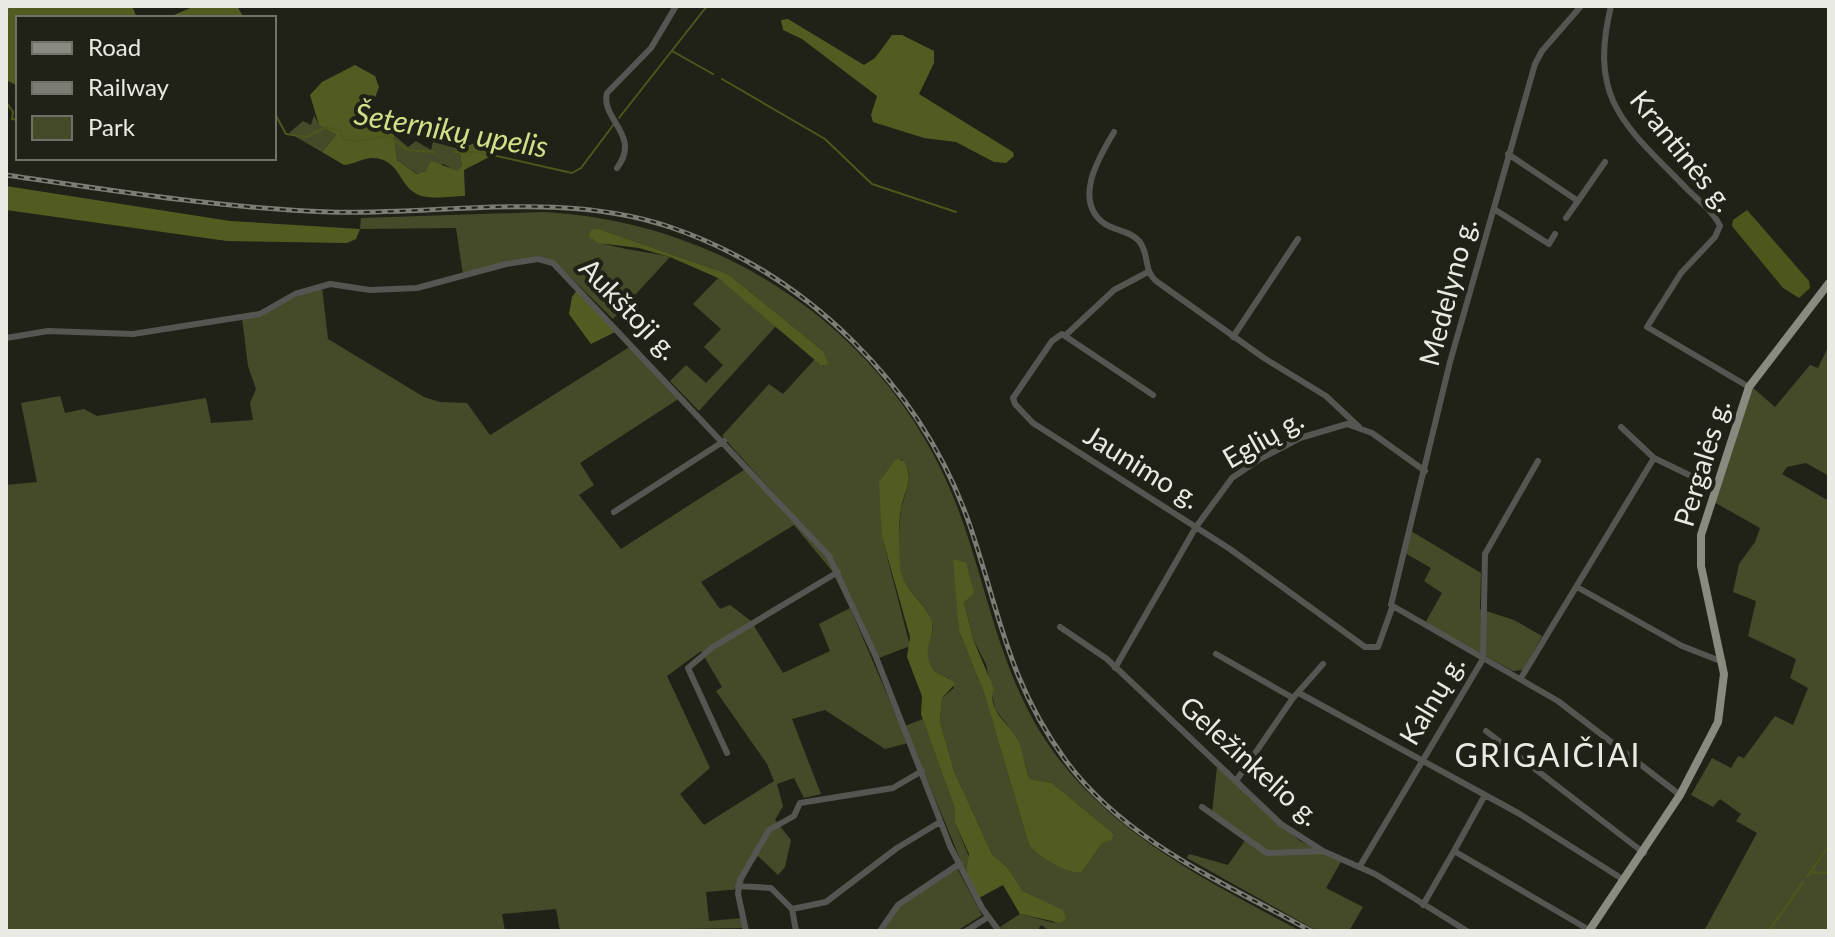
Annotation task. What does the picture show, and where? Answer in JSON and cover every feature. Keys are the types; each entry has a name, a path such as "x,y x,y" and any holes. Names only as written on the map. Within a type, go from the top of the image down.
{"main road":[{"name":"Pergalės g.","path":"1590,931 1680,795 1718,722 1724,696 1723,662 1700,559 1701,535 1749,387 1829,283"}],"street":[{"path":"617,168 625,155 623,133 605,98 617,79 651,48 676,6"},
{"name":"Medelyno g.","path":"1391,606 1450,362 1535,64 1542,51 1581,6"},
{"name":"Krantinės g.","path":"1611,6 1603,56 1603,76 1610,96 1624,119 1720,226 1715,237 1675,281 1647,327 1749,387"},
{"path":"1114,132 1093,173 1091,204 1106,224 1130,234 1141,244 1148,272 1233,337 1326,396 1359,427 1425,471"},
{"path":"1508,154 1578,201"},
{"path":"1566,218 1605,162"},
{"path":"1494,209 1549,244 1555,234"},
{"path":"1233,337 1298,239"},
{"name":"Aukštoji g.","path":"6,338 48,331 111,336 147,332 260,314 315,287 343,284 370,290 417,288 506,264 544,260 553,263 815,537 838,572 959,864 999,931"},
{"path":"1148,272 1114,290 1067,334 1153,395"},
{"name":"Jaunimo g.","path":"1067,334 1052,341 1018,388 1015,404 1033,423 1196,527 1365,647 1378,647 1391,606"},
{"name":"Eglių g.","path":"1115,668 1196,527 1232,478 1260,459 1334,425 1359,427"},
{"path":"1621,427 1654,458 1716,488"},
{"path":"614,512 724,441"},
{"path":"1521,678 1654,458"},
{"name":"Kalnų g.","path":"1360,866 1483,659 1485,554 1538,461"},
{"path":"727,753 688,668 713,647 838,572"},
{"path":"1577,587 1682,646 1723,662"},
{"path":"1391,606 1521,678 1575,713 1680,795"},
{"name":"Geležinkelio g.","path":"1060,627 1115,668 1281,824 1323,851 1360,866 1467,931"},
{"path":"1216,654 1293,698"},
{"path":"1236,781 1293,698 1314,670 1323,664"},
{"path":"1299,693 1485,795 1624,880"},
{"path":"1486,731 1644,853"},
{"path":"746,931 738,886 769,830 794,816 800,803 893,788 922,771"},
{"path":"1423,905 1485,795"},
{"path":"1202,807 1267,853 1323,851"},
{"path":"792,909 826,902 897,848 940,822"},
{"path":"1454,851 1590,931"},
{"path":"880,931 898,905 959,864"},
{"path":"738,886 765,885 792,909 796,931"},
{"path":"966,931 988,917"}],"green space":[{"path":"314,115 319,125 336,135 322,152 289,133 303,121 311,125"},
{"path":"394,135 408,147 416,141 431,150 433,142 459,149 462,165 458,172 443,164 418,174 397,160"},
{"path":"543,212 610,220 675,237 736,263 793,297 845,339 890,388 928,444 957,506 1018,690 1050,747 1075,778 1132,831 1197,874 1300,931 1050,931 1041,925 1037,931 1004,931 1000,927 1020,914 1055,923 1018,887 1007,867 992,854 954,771 940,721 942,698 954,688 949,678 935,671 929,663 926,647 932,631 930,616 904,582 899,566 901,511 909,478 906,465 901,459 882,537 910,646 879,658 833,558 722,436 769,384 783,394 815,359 824,367 823,351 728,274 599,229 590,238 616,247 670,257 613,319 555,262 546,258 463,275 456,228 360,229 361,218","holes":["957,591 967,595 964,602 973,639 986,664 995,709 1017,738 1030,779 1052,783 1114,834 1102,843 1082,872 1029,845 984,693 959,631"]},
{"path":"718,278 776,326 699,411 670,381 686,365 706,383 723,365 704,347 721,329 693,304"},
{"path":"322,287 328,339 424,397 440,402 467,403 490,435 631,346 680,398 580,463 594,485 579,495 621,549 747,468 818,545 831,564 849,607 832,571 794,525 701,582 720,609 730,605 751,621 783,673 830,651 819,624 850,608 908,743 885,749 825,710 792,719 821,794 804,798 794,778 777,784 783,806 775,820 791,840 785,867 778,875 758,856 747,871 741,889 706,892 709,921 742,918 743,928 560,931 556,909 502,914 505,931 6,931 6,485 37,482 21,403 60,396 65,413 84,409 97,416 206,398 211,423 253,420 250,403 256,389 248,366 242,318","holes":["701,651 722,687 716,691 767,764 774,781 704,825 680,794 710,768 667,676"]},
{"path":"1829,345 1829,476 1806,463 1787,467 1782,474 1829,501 1829,931 1704,931 1757,833 1736,821 1741,814 1720,799 1713,807 1691,795 1712,758 1731,768 1738,756 1744,758 1775,716 1793,725 1808,688 1790,678 1796,659 1748,636 1756,601 1733,592 1739,564 1755,542 1760,528 1714,502 1752,387 1775,407 1810,365 1818,368"},
{"path":"1411,531 1481,573 1480,609 1514,620 1542,636 1523,670 1513,671 1425,623 1442,593 1424,581 1431,568 1405,553"},
{"path":"923,719 955,809 955,823 969,857 966,873 905,726"},
{"path":"1217,767 1300,841 1342,860 1326,888 1363,907 1349,931 1317,931 1187,858 1189,854 1228,865 1246,839 1212,813"},
{"path":"957,868 982,915 957,931 883,931 895,910"}],"shaded area":[{"path":"6,6 132,6 136,16 16,16 16,85 6,80"},
{"path":"195,6 237,6 243,16 172,16"},
{"path":"788,19 864,65 875,58 892,35 902,35 934,51 934,63 919,94 1013,152 1014,156 1006,163 994,162 956,142 924,138 873,122 871,115 877,96 802,39 783,30 781,20"},
{"path":"355,65 375,76 379,87 372,106 373,117 394,135 397,160 417,174 426,171 431,161 458,171 462,165 459,149 475,143 491,147 493,155 464,170 465,196 420,195 410,189 391,165 380,159 370,158 344,165 322,152 336,135 319,125 310,95 322,82"},
{"path":"6,186 230,221 360,229 356,239 347,243 227,241 6,210"},
{"path":"1747,210 1809,281 1810,288 1799,298 1783,288 1732,226 1733,220"},
{"path":"599,229 728,274 823,351 828,364 822,366 718,278 670,257 639,248 598,243 589,237 591,230"},
{"path":"578,289 617,331 591,344 569,314 572,297"},
{"path":"896,459 904,461 909,474 899,522 901,574 931,619 928,659 931,666 955,684 942,698 940,721 954,771 992,854 1007,867 1022,891 1063,910 1066,918 1061,923 1020,914 1003,885 979,898 966,873 969,854 955,823 955,809 921,714 922,696 907,657 910,637 882,537 879,482"},
{"path":"953,559 966,563 974,593 964,602 973,639 994,689 993,704 1018,740 1030,779 1052,783 1114,834 1111,840 1102,843 1082,872 1054,864 1029,845 984,693 959,631"}],"waterway":[{"name":"Šeternikų upelis","path":"619,118 707,6"},
{"path":"672,51 713,74"},
{"path":"722,79 825,139 872,184 956,212"},
{"name":"Šeternikų upelis","path":"6,102 13,112 12,119 16,120"},
{"name":"Šeternikų upelis","path":"276,116 286,134 307,137 326,127 341,131 343,139 359,141 388,136 408,150 435,152"},
{"name":"Šeternikų upelis","path":"454,152 479,152 572,173 581,168 614,124"},
{"path":"1807,877 1829,846"},
{"path":"1810,872 1829,873"},
{"path":"1769,931 1803,882"}],"railway":[{"path":"6,175 168,198 289,210 587,209 670,227 720,248 768,274 812,305 853,341 889,382 921,426 948,473 969,523 1007,645 1030,702 1066,761 1090,790 1147,838 1212,878 1311,931"}],"district":[{"name":"GRIGAIČIAI","path":"1548,756"}]}
